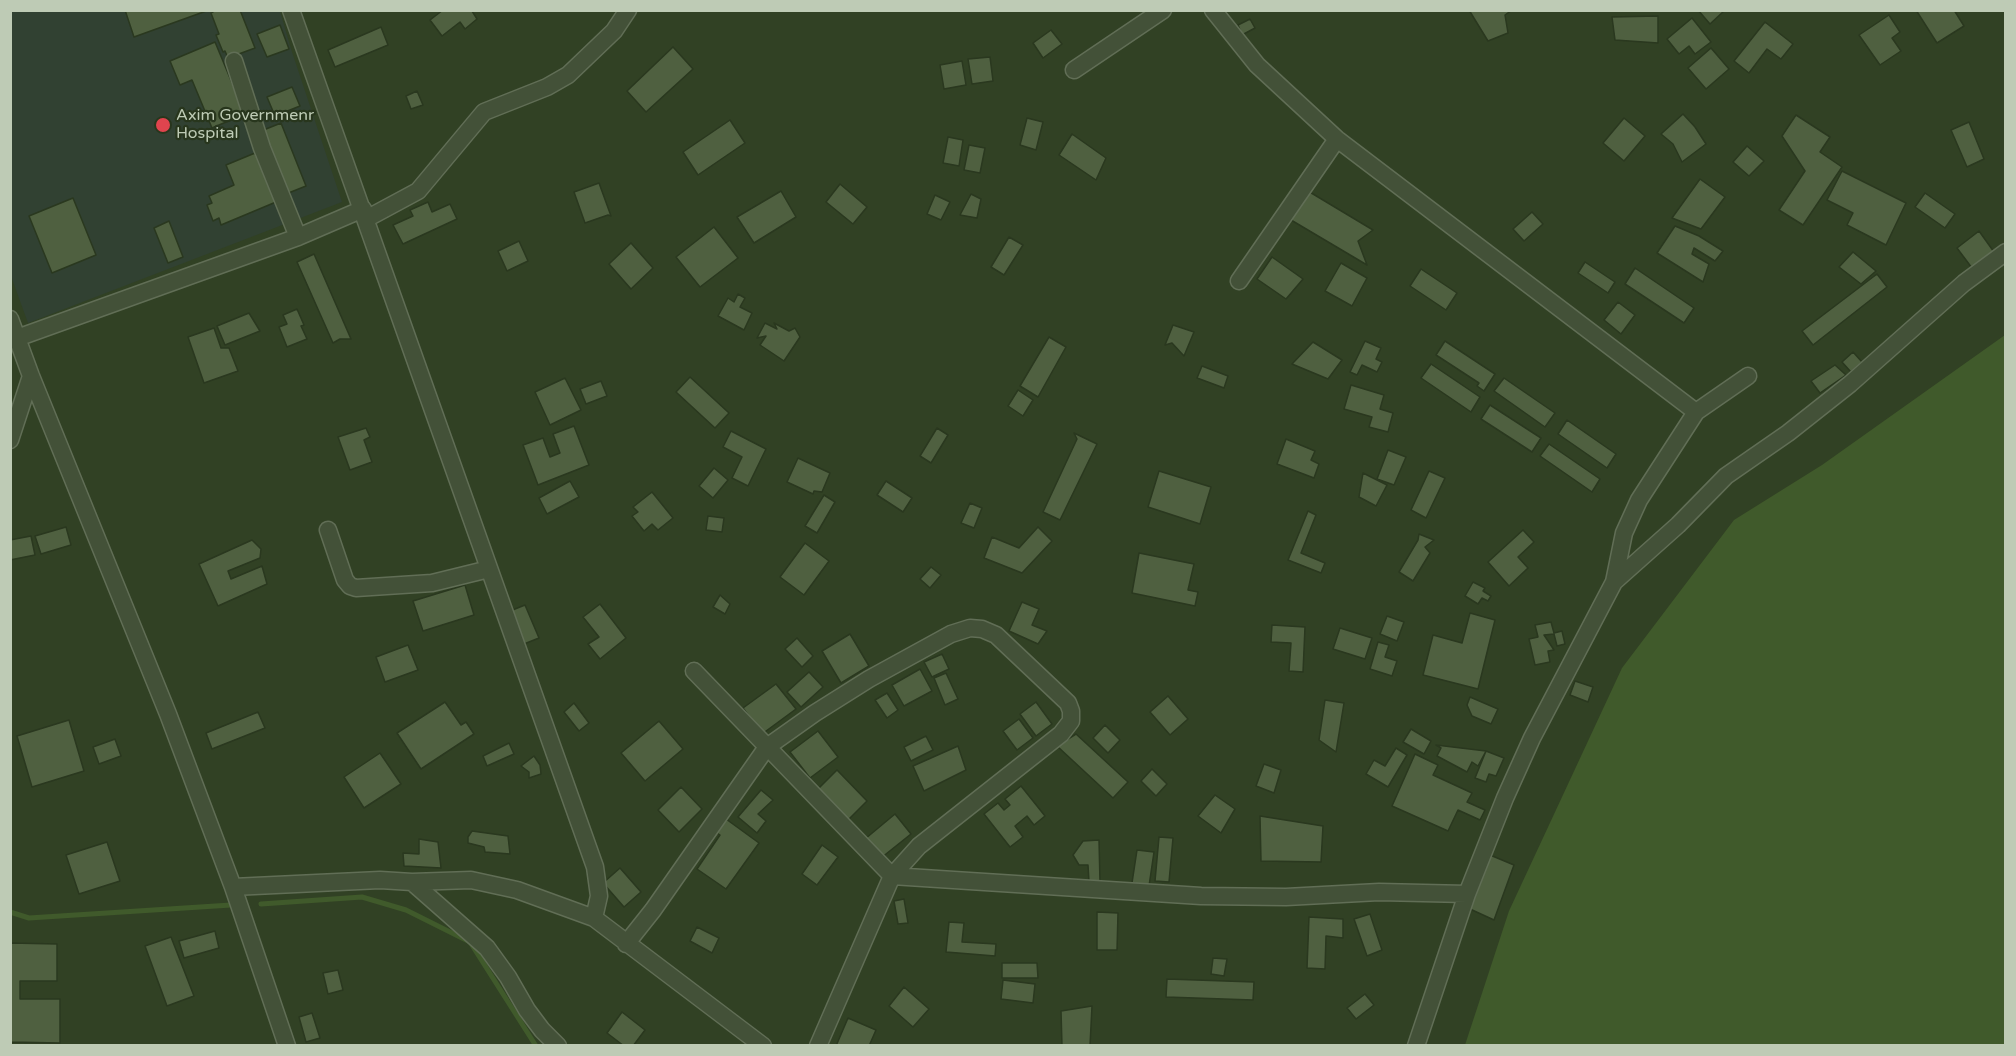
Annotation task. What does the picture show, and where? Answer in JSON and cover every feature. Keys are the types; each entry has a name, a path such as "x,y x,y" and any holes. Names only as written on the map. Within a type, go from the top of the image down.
{"street":[{"path":"291,10 595,867 599,896 594,918"},
{"path":"17,338 364,214 418,191 484,112 547,87 568,75 615,31 628,10"},
{"path":"1074,70 1162,10"},
{"path":"1214,10 1257,65 1337,139 1696,412"},
{"path":"234,61 262,148 298,237"},
{"path":"1239,281 1337,139"},
{"path":"1614,582 1678,525 1726,476 1788,433 1850,384 1964,283 2006,252"},
{"path":"10,319 164,703 233,887 287,1046"},
{"path":"10,440 31,376"},
{"path":"1416,1046 1467,894 1505,798 1532,738 1614,582 1624,533 1632,516 1696,412 1748,376"},
{"path":"328,530 345,580 350,586 356,588 432,583 489,569"},
{"path":"626,944 653,910 767,747 869,679 951,634 970,628 982,629 996,635 1068,703 1071,721 1061,734 920,846 892,876 818,1046"},
{"path":"694,671 892,876 1201,896 1286,897 1379,892 1467,894"},
{"path":"233,887 380,880 412,882 471,880 517,890 594,918 763,1046"},
{"path":"412,882 487,948 508,977 527,1010 558,1046"}],"shaded area":[{"name":"Axim Governmenr Hospital","path":"11,11 280,11 342,202 28,323 11,276"},
{"path":"2005,335 2005,1045 1465,1045 1509,911 1622,668 1734,520 1822,465"}],"building":[{"path":"125,10 209,10 134,37"},
{"path":"216,10 240,10 255,48 228,58 216,35 219,34 211,13"},
{"path":"443,10 473,10 477,19 465,29 460,22 442,36 430,20"},
{"path":"1469,10 1512,10 1505,15 1508,33 1488,41"},
{"path":"1698,10 1725,10 1710,24"},
{"path":"1916,10 1954,10 1964,26 1937,43"},
{"path":"1889,15 1900,32 1892,38 1901,51 1880,65 1859,35"},
{"path":"1658,16 1658,43 1615,40 1612,17"},
{"path":"1692,18 1711,42 1695,54 1689,46 1679,54 1667,39"},
{"path":"1250,19 1255,28 1242,35 1238,25"},
{"path":"1765,22 1793,44 1781,59 1767,49 1749,73 1734,61"},
{"path":"280,25 289,49 267,57 257,34"},
{"path":"381,27 388,45 335,67 328,50"},
{"path":"1051,30 1062,44 1043,58 1033,43"},
{"path":"215,42 245,114 212,128 192,80 180,85 170,61"},
{"path":"673,47 693,69 646,112 627,91"},
{"path":"1711,48 1729,69 1706,89 1688,68"},
{"path":"990,57 993,81 972,84 968,59"},
{"path":"962,61 966,85 944,89 940,65"},
{"path":"292,87 300,106 275,116 267,97"},
{"path":"417,91 423,105 411,109 406,96"},
{"path":"1683,114 1706,144 1682,162 1673,144 1661,134"},
{"path":"1796,115 1830,137 1820,152 1842,167 1803,225 1779,210 1805,171 1782,136"},
{"path":"1027,118 1043,122 1036,150 1020,145"},
{"path":"1624,118 1645,136 1624,161 1603,143"},
{"path":"730,120 745,143 698,175 683,152"},
{"path":"1969,122 1984,159 1967,167 1951,130"},
{"path":"281,123 306,186 286,194 261,131"},
{"path":"1072,134 1106,158 1096,180 1059,155"},
{"path":"948,137 963,140 959,166 943,163"},
{"path":"969,145 985,148 980,173 964,170"},
{"path":"1747,146 1764,161 1749,176 1733,162"},
{"path":"255,153 276,202 221,225 219,218 213,221 207,205 212,203 209,196 234,185 226,165"},
{"path":"1842,171 1906,203 1886,245 1847,225 1853,213 1827,200"},
{"path":"1700,179 1725,197 1701,229 1672,218"},
{"path":"599,183 611,216 585,223 574,192"},
{"path":"840,184 867,207 853,224 826,202"},
{"path":"781,191 796,217 754,243 737,217"},
{"path":"1308,191 1373,230 1358,241 1367,265 1291,220"},
{"path":"1925,193 1955,214 1945,228 1915,207"},
{"path":"971,194 981,199 977,218 960,215"},
{"path":"935,195 950,202 941,220 927,214"},
{"path":"73,198 96,255 52,273 29,216"},
{"path":"428,202 432,212 450,204 457,219 403,244 393,225 413,216 410,210"},
{"path":"1532,212 1543,224 1524,241 1513,229"},
{"path":"169,221 183,257 168,263 154,228"},
{"path":"1675,226 1699,236 1723,251 1715,261 1694,248 1692,254 1709,264 1703,282 1657,253"},
{"path":"714,227 738,258 700,287 676,257"},
{"path":"1979,231 1994,252 1972,268 1957,248"},
{"path":"1009,237 1023,245 1004,275 991,267"},
{"path":"519,241 528,261 507,271 498,251"},
{"path":"631,243 653,268 631,289 609,264"},
{"path":"1853,252 1876,271 1861,284 1839,267"},
{"path":"314,254 351,339 340,339 333,343 297,262"},
{"path":"1272,257 1303,279 1286,299 1257,279"},
{"path":"1585,262 1615,282 1608,293 1578,273"},
{"path":"1341,263 1367,278 1352,306 1325,291"},
{"path":"1635,268 1694,308 1684,323 1625,284"},
{"path":"1421,269 1457,293 1446,310 1410,286"},
{"path":"1877,274 1887,287 1813,345 1802,331"},
{"path":"738,294 745,298 740,307 752,313 744,330 718,316 728,298 734,302"},
{"path":"1618,302 1635,315 1621,334 1604,320"},
{"path":"297,309 307,339 287,347 279,327 287,324 283,315"},
{"path":"249,313 260,331 225,345 217,326"},
{"path":"765,323 777,329 774,323 789,331 795,328 800,337 784,361 760,345 766,336 757,338"},
{"path":"1173,325 1194,332 1184,356 1172,343 1165,345"},
{"path":"214,328 221,348 229,348 238,371 204,383 188,337"},
{"path":"1049,337 1066,347 1038,397 1020,386"},
{"path":"1365,341 1381,348 1376,359 1382,362 1377,372 1362,365 1357,375 1350,372"},
{"path":"1445,341 1495,374 1484,391 1477,386 1479,383 1436,355"},
{"path":"1313,342 1342,360 1328,379 1292,364"},
{"path":"1853,352 1862,362 1851,372 1842,362"},
{"path":"1431,364 1480,397 1471,412 1421,378"},
{"path":"1835,365 1846,375 1820,393 1811,381"},
{"path":"1202,366 1228,376 1224,388 1197,378"},
{"path":"690,377 729,413 715,428 676,392"},
{"path":"565,378 581,410 550,425 535,392"},
{"path":"1504,378 1555,413 1545,427 1494,391"},
{"path":"601,381 607,396 586,404 580,389"},
{"path":"1351,385 1384,395 1380,409 1393,413 1388,432 1369,427 1372,417 1344,409"},
{"path":"1018,390 1033,400 1023,416 1008,406"},
{"path":"1490,405 1541,438 1532,452 1481,419"},
{"path":"1567,420 1616,454 1607,468 1558,434"},
{"path":"574,426 589,465 538,485 523,445 543,438 550,457 560,453 553,434"},
{"path":"366,428 370,437 364,440 372,462 350,470 338,437"},
{"path":"937,428 948,435 931,463 920,456"},
{"path":"731,431 766,449 748,486 732,478 742,457 723,447"},
{"path":"1074,433 1097,444 1060,520 1043,512 1077,439"},
{"path":"1286,439 1315,451 1311,460 1319,464 1314,478 1277,464"},
{"path":"1549,444 1600,479 1592,492 1540,456"},
{"path":"1388,450 1406,457 1394,485 1377,479"},
{"path":"798,458 830,473 822,492 814,491 813,494 787,482"},
{"path":"714,468 728,480 713,498 699,486"},
{"path":"1159,471 1211,487 1200,524 1148,507"},
{"path":"1429,471 1445,478 1426,518 1411,510"},
{"path":"1363,473 1387,485 1376,506 1359,497"},
{"path":"570,481 579,497 547,514 539,498"},
{"path":"886,481 912,498 903,512 877,495"},
{"path":"652,492 673,518 658,530 652,524 644,531 632,516 638,512 633,507"},
{"path":"824,495 835,502 817,533 805,526"},
{"path":"970,503 982,508 974,528 961,523"},
{"path":"1308,511 1316,515 1301,553 1325,563 1321,573 1288,560"},
{"path":"708,516 724,518 722,532 706,530"},
{"path":"66,527 71,545 41,554 35,536"},
{"path":"1038,527 1052,541 1022,573 984,558 992,537 1019,548"},
{"path":"1523,530 1534,542 1518,557 1528,568 1509,586 1488,562"},
{"path":"1419,534 1434,540 1425,547 1430,553 1413,581 1399,572 1418,540"},
{"path":"31,536 35,555 10,560 10,540"},
{"path":"252,540 261,549 260,558 228,571 231,579 262,566 267,584 218,606 199,564"},
{"path":"805,543 829,561 804,595 780,577"},
{"path":"1139,553 1194,564 1188,590 1198,592 1195,606 1132,593"},
{"path":"931,567 941,575 930,588 920,579"},
{"path":"1473,582 1485,588 1483,591 1491,596 1488,601 1482,598 1478,604 1465,596"},
{"path":"465,585 474,615 423,631 413,601"},
{"path":"720,595 730,604 725,614 713,607"},
{"path":"1022,602 1039,609 1032,625 1047,631 1038,644 1009,631"},
{"path":"600,604 626,638 600,659 588,644 599,637 583,617"},
{"path":"525,605 539,638 524,644 510,611"},
{"path":"1470,613 1495,620 1478,689 1423,675 1433,635 1462,643"},
{"path":"1387,616 1404,622 1397,641 1380,634"},
{"path":"1551,622 1554,633 1562,631 1565,644 1557,646 1554,634 1544,635 1554,650 1548,651 1550,662 1535,665 1529,639 1538,637 1535,625"},
{"path":"1272,625 1305,627 1303,672 1289,671 1291,643 1271,642"},
{"path":"1340,628 1372,638 1365,659 1333,649"},
{"path":"850,634 869,666 841,683 822,651"},
{"path":"797,638 813,656 802,667 785,649"},
{"path":"1378,642 1389,645 1385,657 1397,661 1392,676 1370,669"},
{"path":"408,645 418,670 385,682 376,657"},
{"path":"942,654 949,669 932,677 924,662"},
{"path":"920,669 932,691 904,706 892,685"},
{"path":"809,672 823,687 801,707 787,692"},
{"path":"946,673 958,699 945,705 934,678"},
{"path":"1575,681 1593,687 1588,702 1570,695"},
{"path":"776,684 796,709 762,734 743,708"},
{"path":"887,693 898,710 887,718 875,700"},
{"path":"1168,696 1188,719 1170,735 1150,712"},
{"path":"1470,697 1498,709 1491,724 1472,716 1467,705"},
{"path":"1325,700 1344,703 1336,752 1319,740"},
{"path":"445,702 461,725 466,722 474,734 421,769 397,733"},
{"path":"1036,702 1052,724 1036,736 1020,714"},
{"path":"574,703 589,723 579,731 564,712"},
{"path":"258,712 265,728 212,749 206,733"},
{"path":"1019,719 1033,738 1017,750 1003,731"},
{"path":"69,720 84,771 32,787 17,736"},
{"path":"659,721 683,749 645,781 621,753"},
{"path":"1105,725 1120,740 1108,753 1093,738"},
{"path":"1411,729 1431,741 1424,754 1403,742"},
{"path":"818,731 838,757 810,778 790,752"},
{"path":"1076,734 1128,782 1113,798 1057,746"},
{"path":"926,736 933,750 911,761 904,747"},
{"path":"115,739 121,756 99,764 93,747"},
{"path":"509,743 514,754 487,766 483,756"},
{"path":"1436,745 1486,751 1478,766 1472,762 1467,772 1437,756 1441,748"},
{"path":"958,746 966,770 924,791 913,766"},
{"path":"1396,748 1407,755 1388,787 1366,774 1374,760 1385,766"},
{"path":"1486,751 1504,758 1496,776 1489,774 1486,782 1475,778"},
{"path":"380,753 401,784 364,808 344,777"},
{"path":"1415,754 1438,765 1433,775 1472,793 1467,802 1485,810 1480,820 1458,810 1448,831 1392,806"},
{"path":"534,756 540,765 541,774 529,778 529,772 521,766"},
{"path":"1264,764 1281,770 1274,793 1256,786"},
{"path":"1152,769 1167,784 1156,796 1141,781"},
{"path":"837,770 867,801 845,823 815,792"},
{"path":"1021,786 1045,816 1034,825 1027,816 1015,826 1023,837 1010,847 984,814 998,803 1004,810 1010,805 1005,799"},
{"path":"681,787 702,809 679,832 658,810"},
{"path":"761,790 773,800 758,814 766,821 757,833 738,817"},
{"path":"1215,795 1235,809 1221,833 1198,816"},
{"path":"895,814 911,834 881,858 865,839"},
{"path":"1260,816 1323,826 1321,862 1261,861"},
{"path":"726,819 759,843 726,889 697,869 720,835 717,833"},
{"path":"472,831 508,836 510,854 485,852 484,847 468,843 468,837"},
{"path":"1159,837 1173,838 1169,882 1155,881"},
{"path":"419,839 438,842 441,868 404,866 403,853 419,854"},
{"path":"1099,840 1100,882 1089,882 1088,865 1079,865 1073,855 1083,841"},
{"path":"107,842 120,881 79,894 66,855"},
{"path":"822,845 838,857 817,885 802,874"},
{"path":"1137,850 1154,852 1149,886 1132,883"},
{"path":"1490,855 1514,865 1494,920 1470,909"},
{"path":"620,868 641,892 624,907 603,883"},
{"path":"904,899 908,923 898,924 894,901"},
{"path":"1097,912 1118,913 1117,950 1097,950"},
{"path":"1370,914 1382,950 1367,956 1354,919"},
{"path":"1309,917 1343,919 1343,938 1326,936 1325,969 1307,968"},
{"path":"949,922 964,923 962,942 996,944 995,956 946,952"},
{"path":"697,927 719,938 712,953 690,941"},
{"path":"215,931 219,948 184,958 179,941"},
{"path":"171,937 194,996 167,1006 145,946"},
{"path":"10,943 57,944 57,981 20,981 20,999 60,999 60,1043 10,1042"},
{"path":"1213,958 1227,959 1224,976 1211,974"},
{"path":"1002,963 1037,963 1038,978 1002,978"},
{"path":"338,970 343,990 328,994 323,973"},
{"path":"1167,979 1254,982 1253,1000 1166,997"},
{"path":"1003,980 1035,984 1033,1003 1001,999"},
{"path":"904,987 929,1009 913,1027 889,1006"},
{"path":"1365,994 1374,1005 1356,1019 1347,1008"},
{"path":"1092,1006 1090,1046 1062,1046 1061,1011"},
{"path":"622,1012 645,1030 633,1046 624,1046 607,1033"},
{"path":"312,1013 320,1038 306,1042 299,1017"},
{"path":"848,1018 876,1030 869,1046 836,1046"}],"waterway":[{"path":"261,904 362,897 406,910 470,942 536,1046"},
{"path":"10,912 29,918 231,905"}],"place":[{"name":"Axim Governmenr Hospital","path":"163,125"}]}
